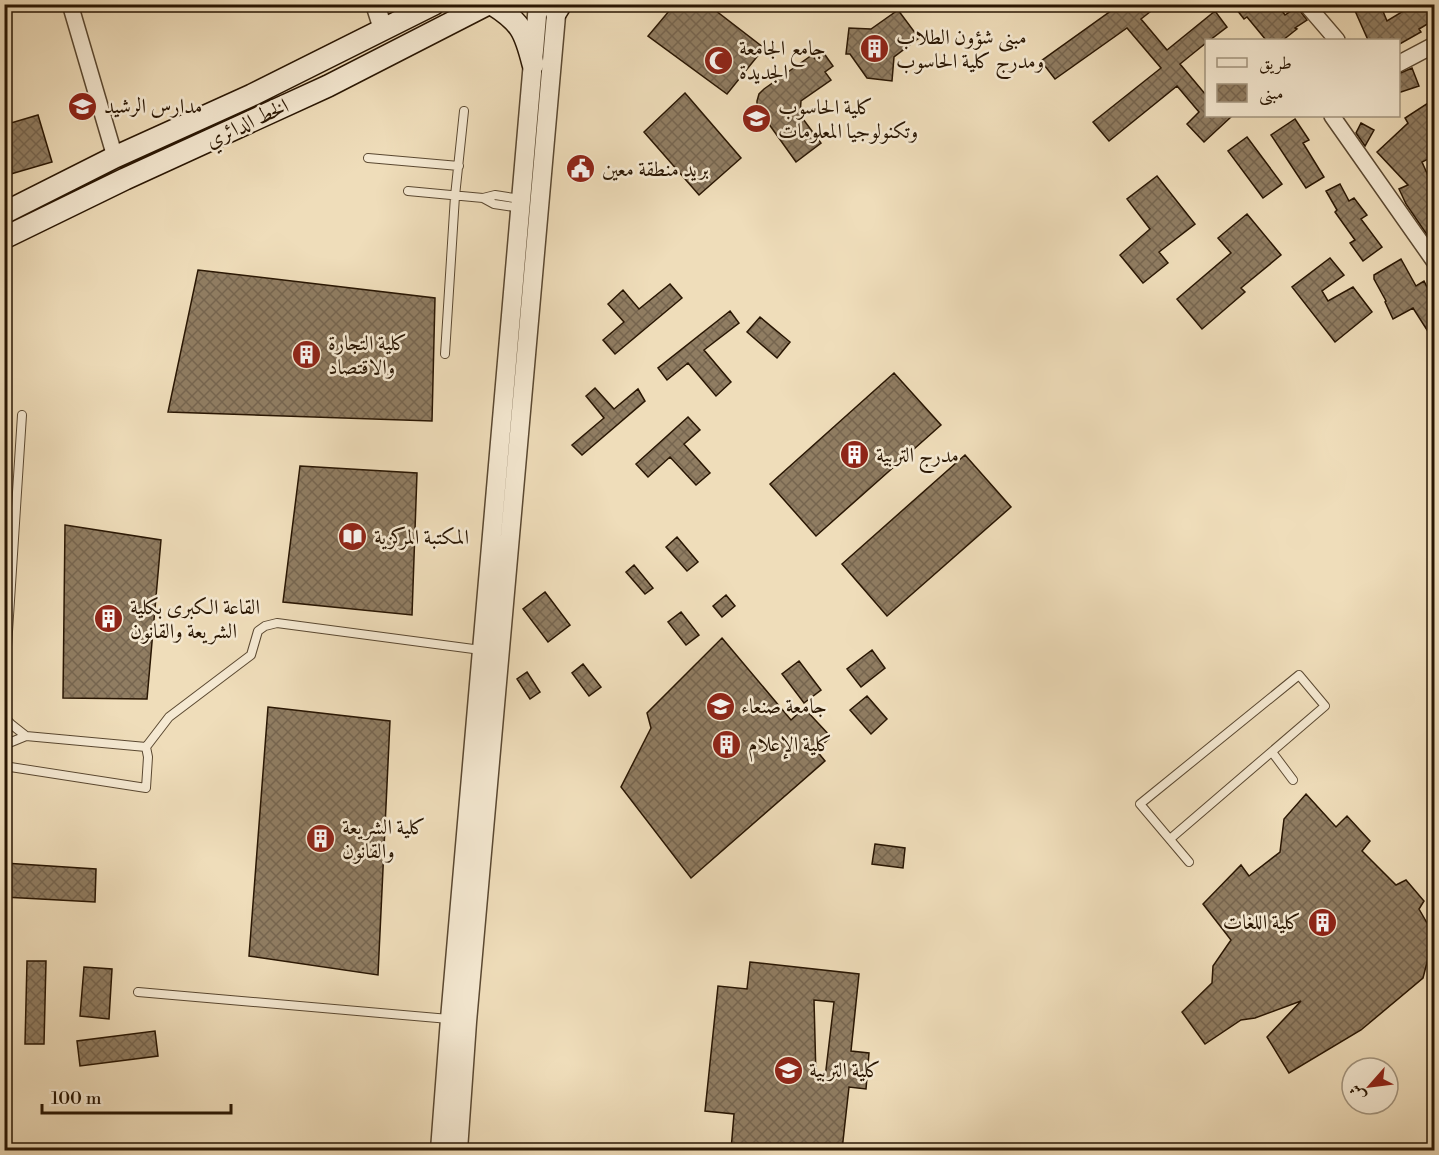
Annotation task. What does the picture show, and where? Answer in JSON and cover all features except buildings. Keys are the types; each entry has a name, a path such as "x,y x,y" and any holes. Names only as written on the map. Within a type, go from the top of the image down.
{"main road":[{"name":"الخط الدائري","path":"4,213 115,158 252,95 434,4"},
{"name":"الخط الدائري","path":"4,238 328,86 490,4"},
{"path":"490,4 516,21 523,33 533,64"},
{"path":"115,158 126,179"}],"street":[{"path":"70,4 115,158"},
{"path":"375,4 383,29"},
{"path":"1306,4 1336,39"},
{"path":"440,1150 459,1020 528,204 533,64 553,6"},
{"path":"458,1150 459,1020 483,650 528,204 551,82 553,6"},
{"path":"1400,63 1434,45"},
{"path":"1333,117 1434,261"}],"lane":[{"path":"445,354 455,196 464,111"},
{"path":"368,158 459,166"},
{"path":"408,191 483,198 495,195 528,204"},
{"path":"4,693 22,415"},
{"path":"4,766 146,788 148,757 146,747 169,717 251,655 258,631 265,626 277,623 483,650"},
{"path":"1170,839 1325,706 1299,675 1140,804 1189,862"},
{"path":"4,717 26,736"},
{"path":"4,746 26,736 146,747"},
{"path":"1272,752 1293,780"},
{"path":"138,992 459,1020"}],"place":[{"name":"مبنى شؤون الطلاب ومدرج كلية الحاسوب","path":"875,49"},
{"name":"جامع الجامعة الجديدة","path":"718,60"},
{"name":"مدارس الرشيد","path":"83,106"},
{"name":"كلية الحاسوب وتكنولوجيا المعلومات","path":"757,119"},
{"name":"بريد منطقة معين","path":"581,169"},
{"name":"كلية التجارة والاقتصاد","path":"307,355"},
{"name":"مدرج التربية","path":"855,455"},
{"name":"المكتبة المركزية","path":"353,537"},
{"name":"القاعة الكبرى بكلية الشريعة والقانون","path":"109,619"},
{"name":"جامعة صنعاء","path":"720,706"},
{"name":"كلية الإعلام","path":"727,744"},
{"name":"كلية الشريعة والقانون","path":"321,839"},
{"name":"كلية اللغات","path":"1322,922"},
{"name":"كلية التربية","path":"788,1070"}]}
